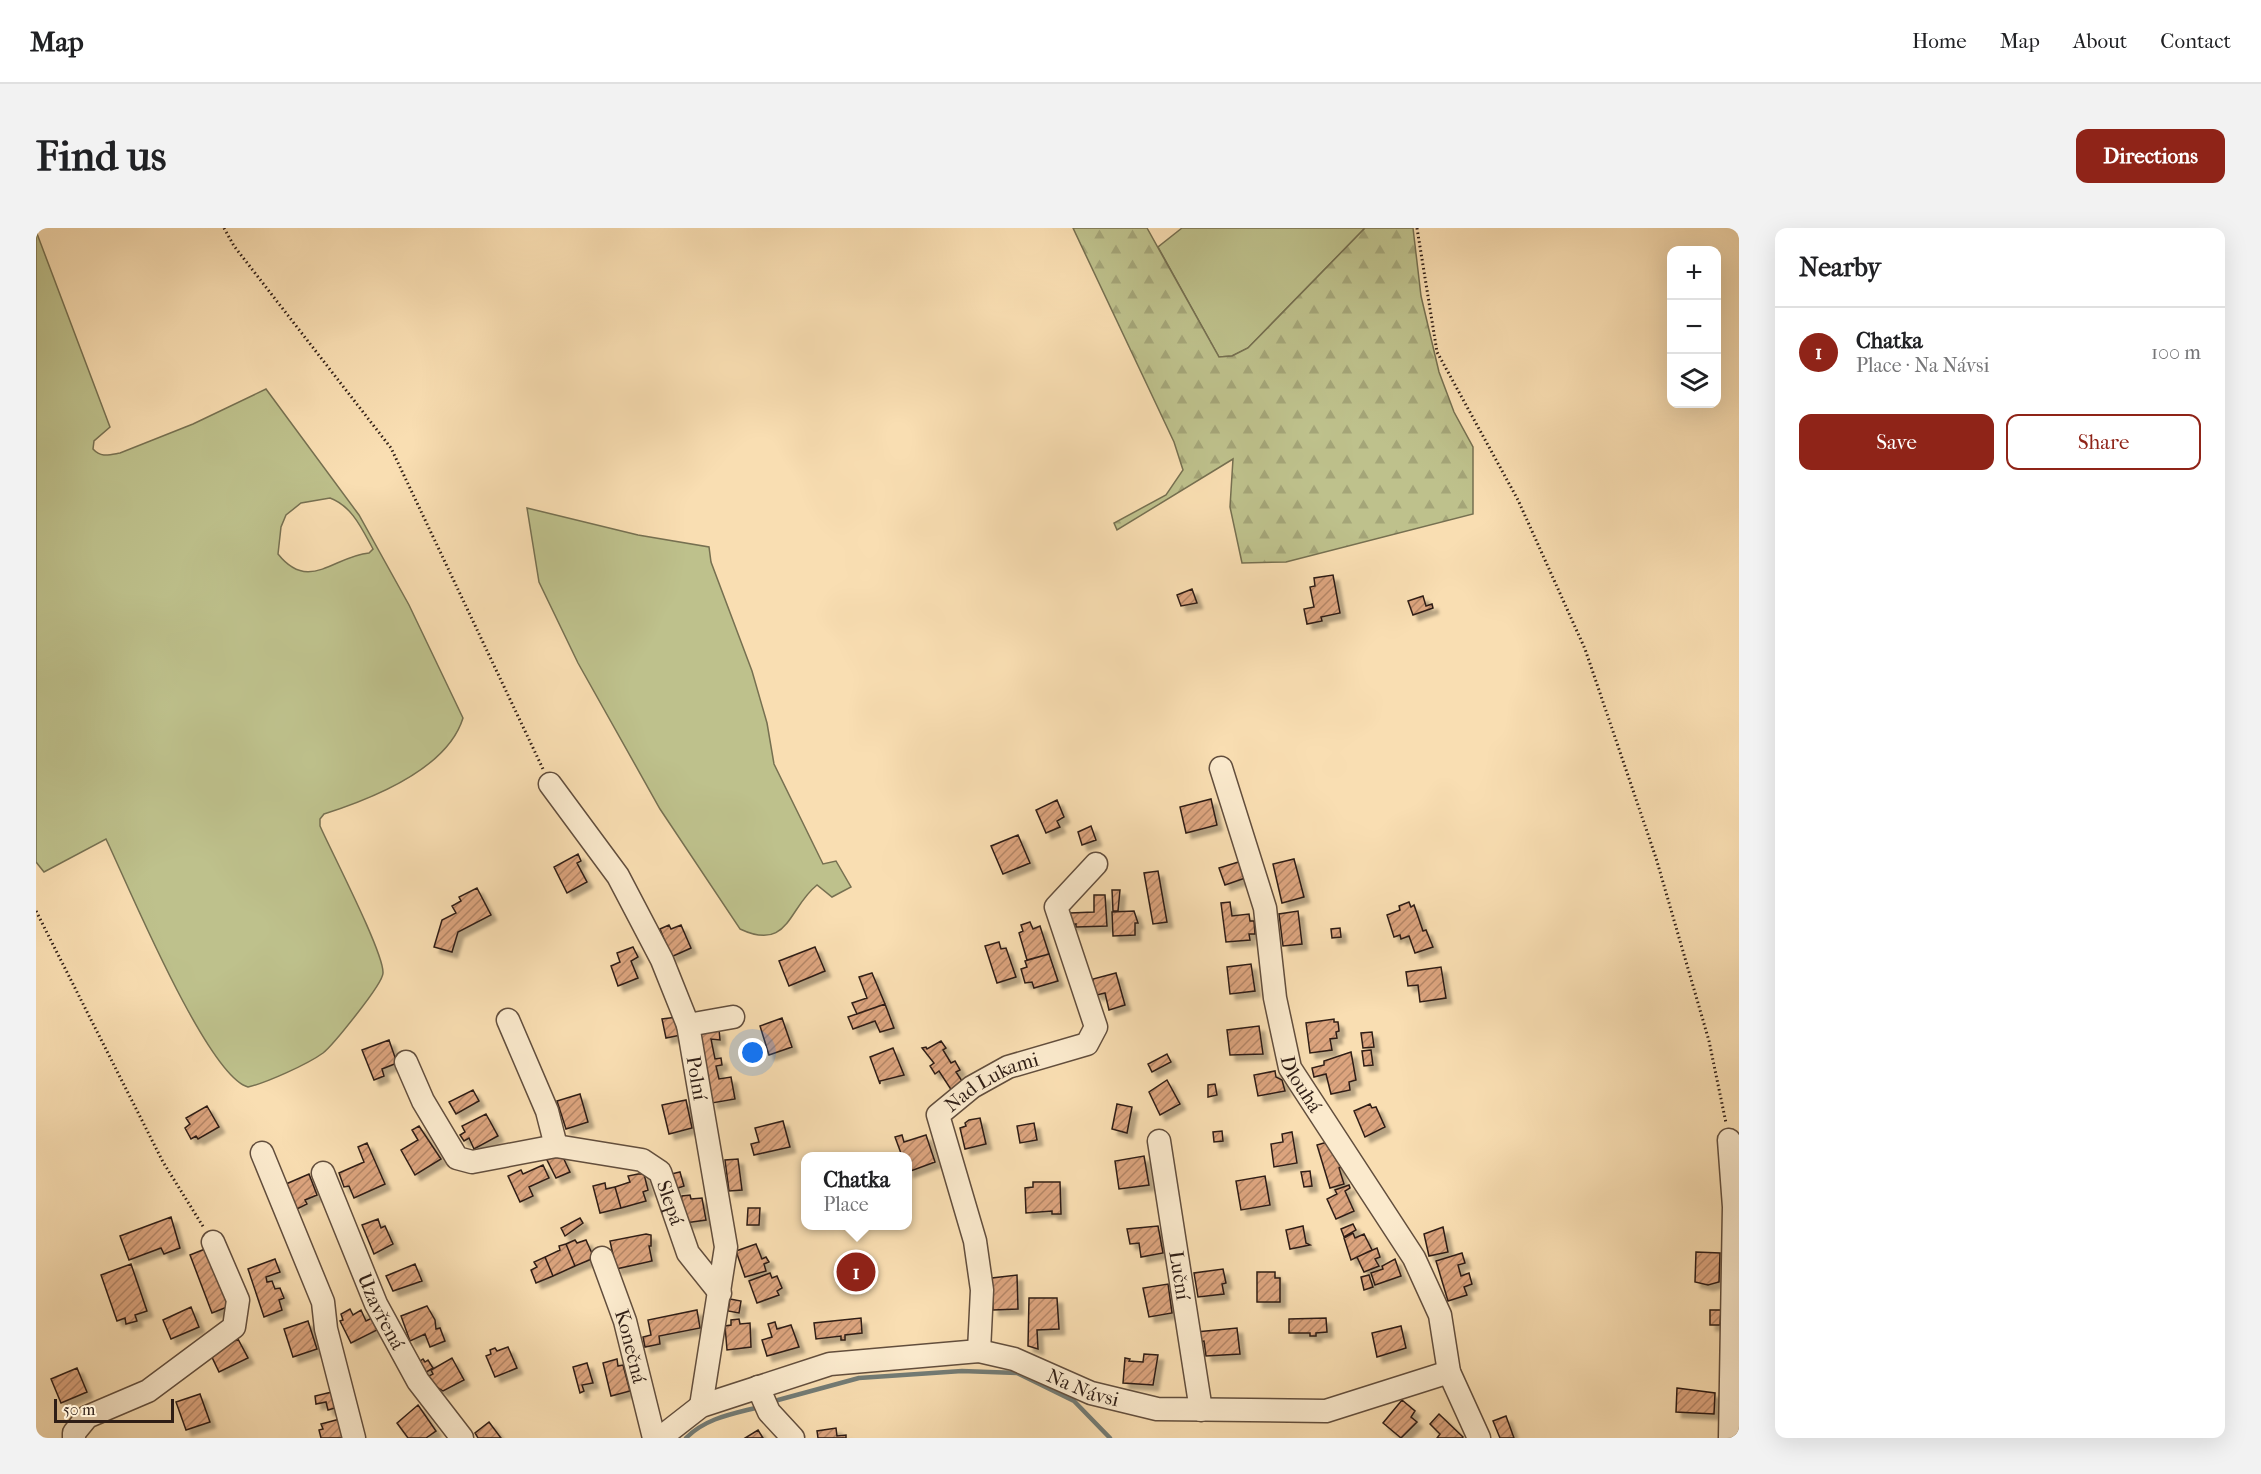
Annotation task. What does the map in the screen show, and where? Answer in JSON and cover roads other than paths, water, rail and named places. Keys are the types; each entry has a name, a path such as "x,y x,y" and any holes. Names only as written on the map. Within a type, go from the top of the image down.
{"street":[{"name":"Dlouhá","path":"1221,768 1265,908 1275,998 1290,1068 1414,1258 1440,1315 1449,1372"},
{"name":"Polní","path":"550,784 618,876 662,960 688,1025 726,1247 701,1406"},
{"name":"Nad Lukami","path":"979,1351 982,1290 975,1241 938,1115 972,1086 1008,1067 1087,1044 1096,1027 1056,907 1096,864"},
{"path":"688,1025 733,1017"},
{"path":"508,1020 547,1111 556,1146"},
{"name":"Slepá","path":"406,1062 423,1101 457,1158 472,1162 556,1146 642,1160 660,1172 688,1253 720,1293"},
{"path":"1729,1140 1734,1207 1736,1359 1730,1438"},
{"name":"Luční","path":"1159,1141 1201,1410"},
{"path":"262,1153 323,1302 326,1329 354,1438"},
{"name":"Uzavřená","path":"323,1173 376,1304 418,1381 462,1438"},
{"path":"74,1438 74,1433 87,1417 148,1391 234,1327 238,1300 213,1242"},
{"name":"Konečná","path":"602,1258 625,1321 654,1438"},
{"name":"Na Návsi","path":"660,1438 701,1406 830,1364 979,1351 1014,1359 1091,1393 1157,1409 1326,1411 1449,1372"},
{"path":"1449,1372 1479,1438"},
{"path":"758,1387 769,1412 792,1438"}],"waterway":[{"path":"778,1400 859,1378 962,1371 1017,1373 1074,1401 1110,1438"},
{"path":"686,1438 711,1421 759,1407"}],"place":[{"name":"Chatka","path":"856,1272"}]}
